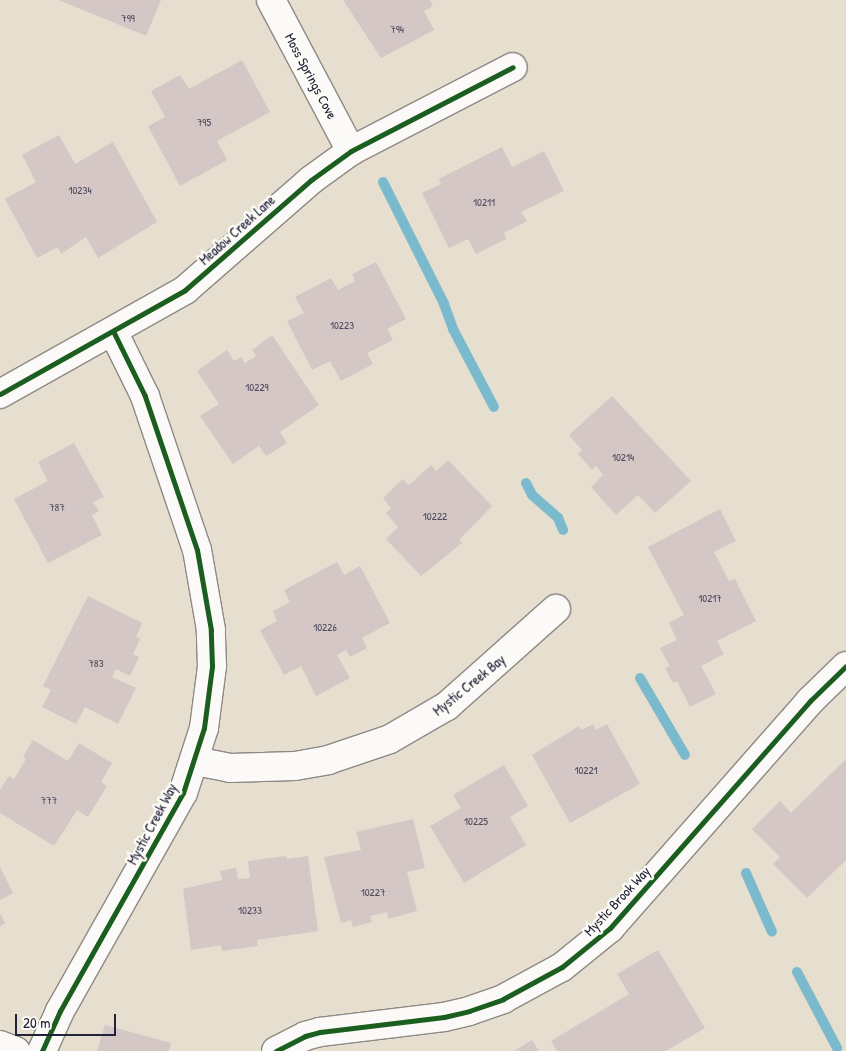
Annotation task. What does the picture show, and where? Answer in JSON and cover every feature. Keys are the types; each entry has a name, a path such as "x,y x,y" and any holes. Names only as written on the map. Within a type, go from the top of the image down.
{"street":[{"name":"Moss Springs Cove","path":"272,0 351,151"},
{"name":"Meadow Creek Lane","path":"0,394 114,333 185,290 304,186 351,151 513,67"},
{"name":"Mystic Creek Way","path":"42,1051 60,1011 170,819 196,761 204,728 212,666 211,630 205,586 197,550 145,396 114,333"},
{"name":"Mystic Creek Bay","path":"196,761 230,768 295,766 328,760 390,739 447,706 556,609"},
{"name":"Mystic Brook Way","path":"276,1051 305,1036 320,1032 444,1017 469,1011 503,999 562,967 610,928 810,701 846,666"},
{"path":"0,1045 16,1051"}],"building":[{"path":"59,0 161,0 146,36"},
{"path":"343,0 430,0 433,6 424,11 434,30 381,58"},
{"path":"242,60 270,112 217,141 227,160 180,186 148,126 165,117 151,91 180,75 189,89"},
{"path":"59,135 75,164 113,142 157,222 98,258 86,237 61,254 58,247 37,258 5,199 36,182 22,155"},
{"path":"502,147 512,167 544,151 564,191 521,212 527,221 504,233 506,239 476,254 468,239 449,248 422,193 441,184 439,179"},
{"path":"376,262 406,319 387,329 393,340 367,353 373,364 341,381 330,361 312,370 287,321 304,313 295,297 331,278 338,290 355,281 352,274"},
{"path":"272,335 319,405 280,432 287,443 266,456 259,446 233,464 200,416 219,404 197,371 227,350 234,361 241,357 245,363 256,356 252,350"},
{"path":"612,396 691,481 655,513 638,495 616,515 591,487 603,475 596,466 592,470 578,454 582,450 569,435"},
{"path":"74,443 104,497 93,502 99,511 92,515 102,535 48,563 14,499 48,481 38,462"},
{"path":"448,460 492,506 459,540 462,543 421,576 386,539 398,527 386,513 391,508 383,498 403,479 409,485 431,465 436,471"},
{"path":"720,509 736,541 714,552 729,581 735,579 756,621 717,641 724,654 701,666 716,694 690,707 677,681 673,683 665,668 670,666 660,648 677,640 669,623 684,615 648,547"},
{"path":"337,562 344,575 360,566 390,623 362,638 367,648 350,657 346,650 337,655 350,678 316,696 301,666 284,675 260,630 277,621 273,611 290,602 284,590"},
{"path":"88,596 142,623 136,637 140,639 133,654 139,657 130,676 116,669 112,677 136,688 118,724 85,707 76,724 42,707 51,690 43,686"},
{"path":"593,724 596,730 607,724 640,784 570,823 532,755 579,726 581,730"},
{"path":"33,740 68,761 79,743 112,763 101,782 107,786 88,817 77,810 54,846 0,813 0,790 9,776 14,779 26,759 23,757"},
{"path":"846,759 846,860 807,898 773,864 780,857 752,829 780,801 791,813"},
{"path":"504,765 528,806 510,817 526,845 464,883 430,826 461,808 453,795"},
{"path":"413,819 425,868 407,872 417,911 388,919 387,912 370,916 372,922 353,927 351,920 341,923 324,857 361,850 356,832"},
{"path":"286,856 287,859 308,856 318,931 257,940 258,946 222,951 221,945 191,950 183,889 222,880 220,871 236,868 238,879 250,878 248,861"},
{"path":"0,867 13,893 0,900"},
{"path":"0,913 5,923 0,926"},
{"path":"658,950 705,1028 666,1051 557,1051 551,1041 629,994 617,974"},
{"path":"105,1025 171,1043 169,1051 97,1051"},
{"path":"532,1040 539,1051 514,1051"}],"waterway":[{"path":"383,182 444,304 453,329 494,407"},
{"path":"526,483 532,495 558,518 563,530"},
{"path":"640,678 685,755"},
{"path":"746,873 772,932"},
{"path":"797,972 837,1048"}],"cycle path":[{"path":"0,394 185,290 311,180 351,151 513,67"},
{"path":"42,1051 60,1011 183,793 204,728 212,666 211,630 197,550 145,396 114,333"},
{"path":"276,1051 305,1036 320,1032 444,1017 469,1011 503,999 562,967 610,928 810,701 846,666"}]}
